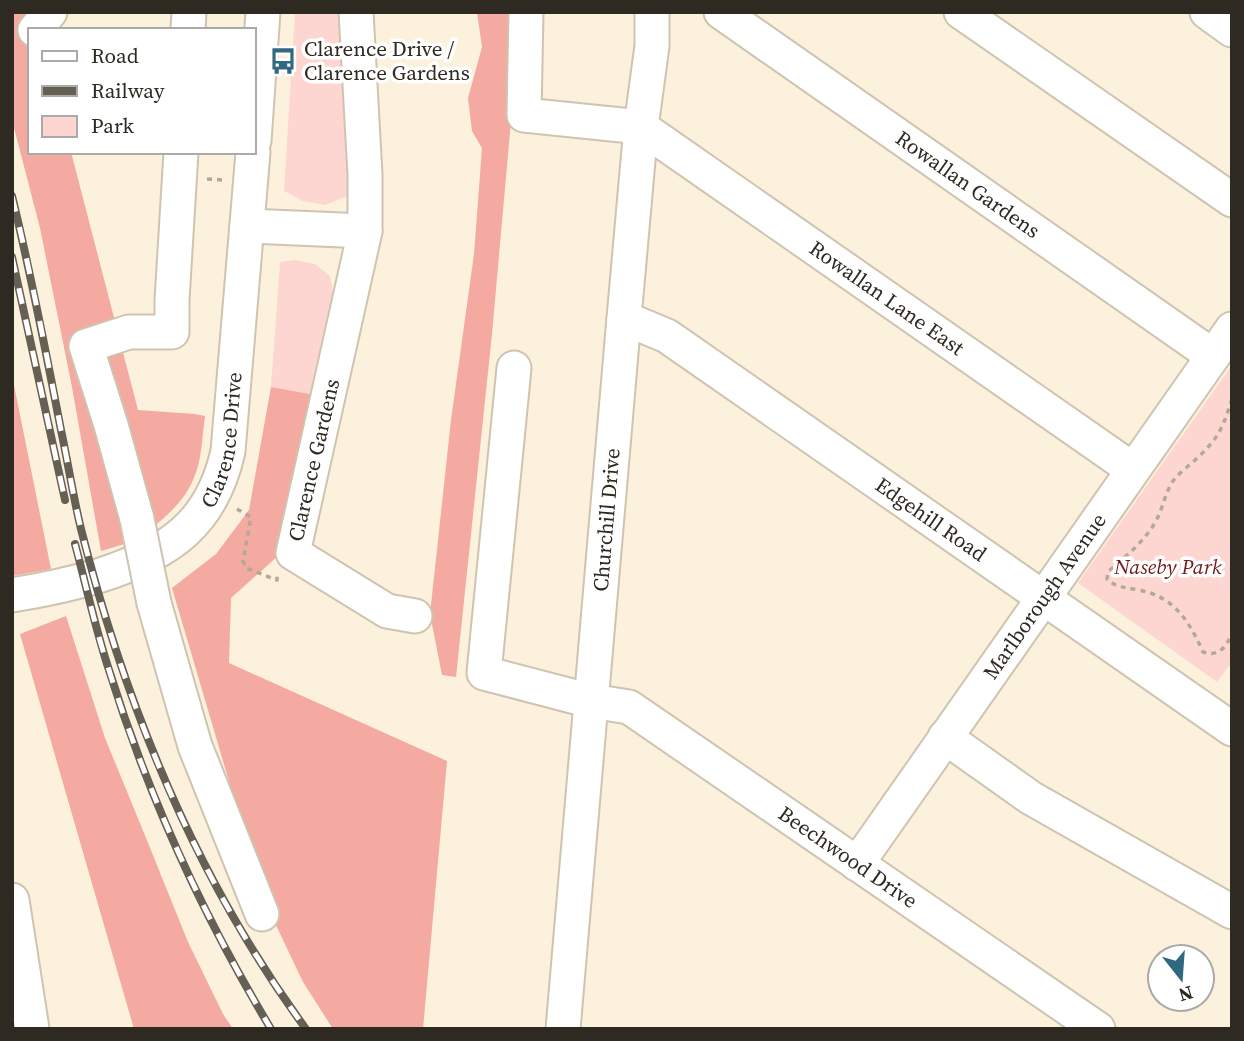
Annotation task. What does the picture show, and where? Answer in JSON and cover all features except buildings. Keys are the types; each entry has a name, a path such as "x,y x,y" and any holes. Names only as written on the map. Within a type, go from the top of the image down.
{"street":[{"path":"37,28 50,12"},
{"path":"255,12 263,13 256,113"},
{"name":"Clarence Gardens","path":"356,12 365,175 365,231 293,553 387,611 415,616"},
{"path":"526,12 524,115 641,127"},
{"name":"Churchill Drive","path":"563,1029 641,127 652,46 652,12"},
{"name":"Rowallan Gardens","path":"721,12 1213,356"},
{"path":"961,12 1232,200"},
{"path":"1206,12 1232,30"},
{"name":"Rowallan Lane East","path":"641,127 1132,469"},
{"path":"181,154 172,332 129,332 86,346 137,519 155,603 195,746 262,914"},
{"name":"Clarence Drive","path":"12,595 81,581 159,552 199,517 212,496 228,452 253,154"},
{"path":"247,226 365,231"},
{"name":"Edgehill Road","path":"624,318 667,336 1043,598 1227,716"},
{"name":"Marlborough Avenue","path":"857,864 1232,329"},
{"name":"Beechwood Drive","path":"514,368 484,674 591,701 629,707 1098,1029"},
{"path":"945,737 1031,797 1232,912"},
{"path":"12,900 32,1029"}],"path":[{"path":"1232,399 1220,434 1212,445 1175,478 1144,540 1108,572 1107,579 1112,585 1150,593 1177,609 1189,624 1203,652 1220,652 1227,646 1232,634"},
{"path":"212,496 250,517 243,561 246,568 277,580 277,571 293,553"}],"green space":[{"path":"295,12 338,12 347,104 348,196 325,205 303,201 284,191"},
{"path":"295,260 315,264 330,276 333,292 310,394 271,387 280,262"},
{"name":"Naseby Park","path":"1232,365 1232,662 1217,682 1078,583"}],"shaded area":[{"path":"12,12 39,12 31,28 28,28 28,154 72,154 138,410 205,416 198,465 182,499 146,532 127,543 101,551 40,228 12,120"},
{"path":"477,12 526,12 511,121 456,677 442,675 430,614 451,420 474,254 482,148 472,131 468,98 482,47"},
{"path":"12,375 51,569 12,576"},
{"path":"271,387 310,394 279,555 231,598 229,663 447,761 423,1029 333,1029 303,982 264,900 172,588 216,554 249,510"},
{"path":"66,616 105,738 188,942 233,1029 134,1029 20,634"}],"railway":[{"path":"12,196 78,517 120,662 169,790 198,852 231,913 306,1029"},
{"path":"12,257 65,500"},
{"path":"75,544 108,667 140,761 200,898 271,1029"}],"place":[{"name":"Clarence Drive / Clarence Gardens","path":"283,61"}]}
